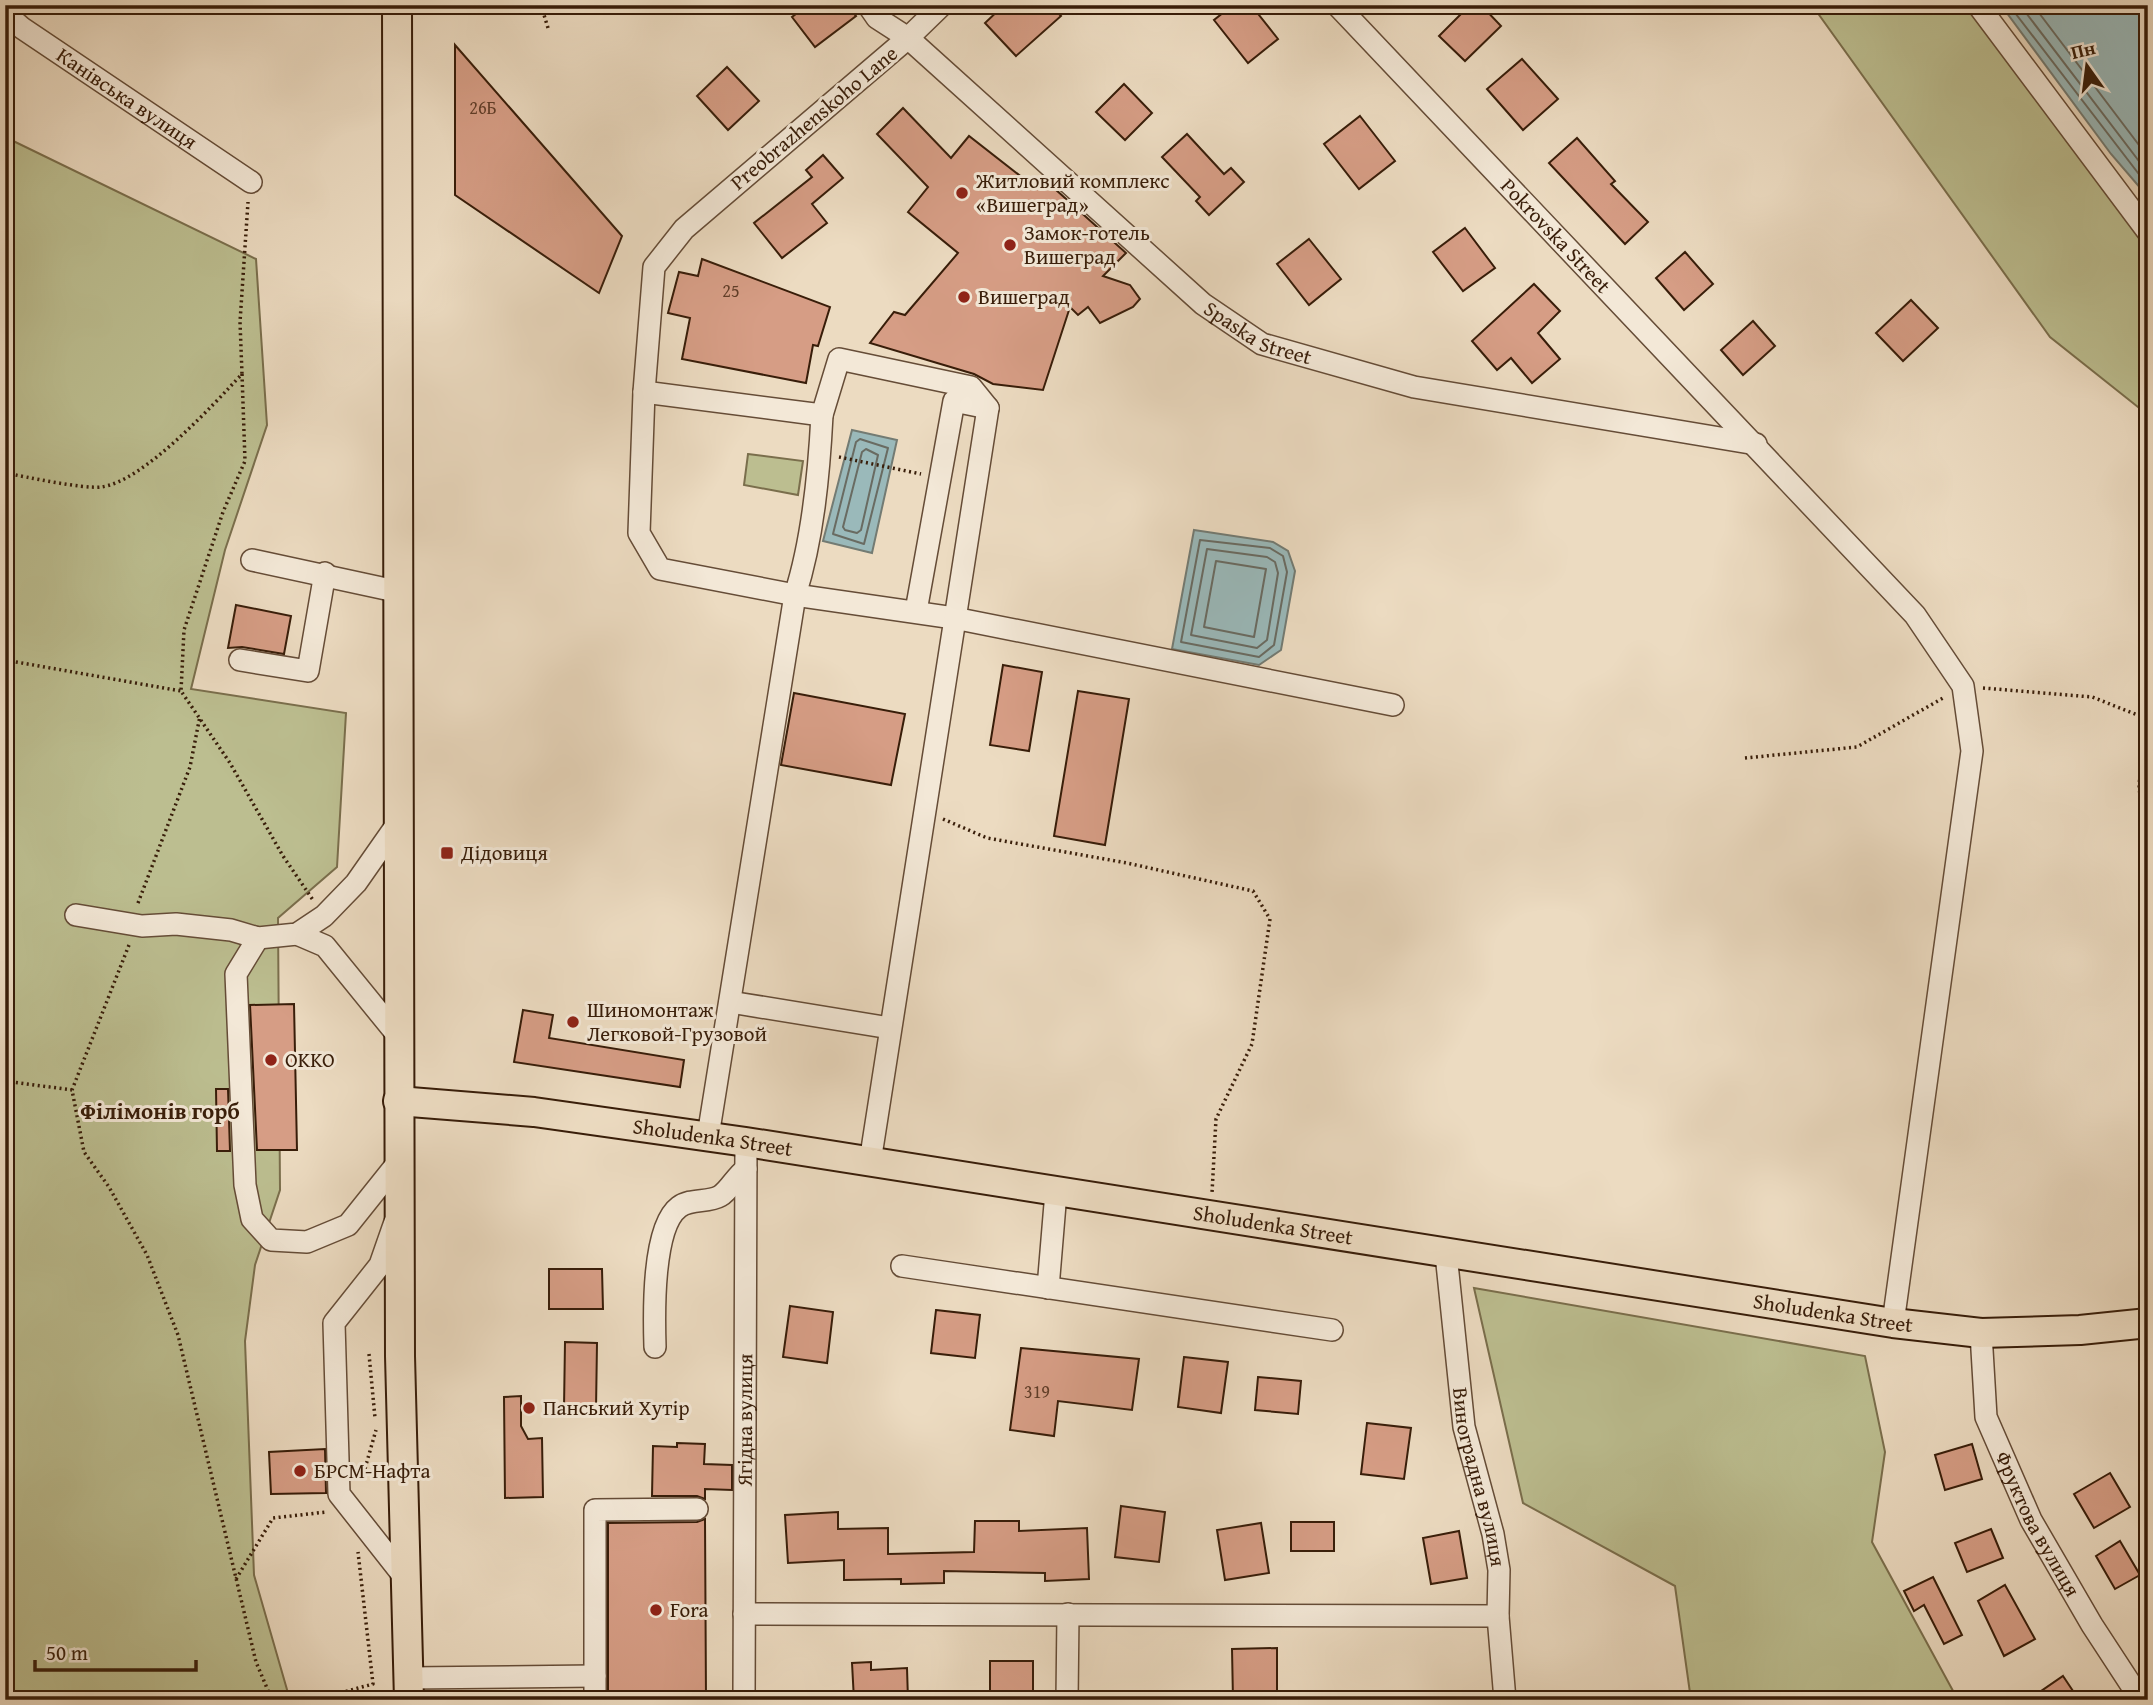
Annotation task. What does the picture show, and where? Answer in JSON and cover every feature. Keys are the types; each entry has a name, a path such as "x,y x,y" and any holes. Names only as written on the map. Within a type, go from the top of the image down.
{"main road":[{"path":"397,5 400,279 398,1101 400,1356 409,1689"},
{"name":"Sholudenka Street","path":"398,1101 534,1112 708,1136 746,1155 870,1162 1894,1323 1982,1333 2080,1330 2148,1323"}],"street":[{"name":"Spaska Street","path":"868,5 877,18 908,38 1203,304 1262,344 1414,387 1756,444"},
{"name":"Preobrazhenskoho Lane","path":"942,5 908,38 684,229 654,267 643,392 639,533 660,569 798,585 916,611 1393,705"},
{"name":"Pokrovska Street","path":"1337,5 1756,444 1914,615 1964,686"},
{"path":"1978,5 2148,232"},
{"name":"Канівська вулиця","path":"5,13 22,28 251,182"},
{"path":"708,1136 820,452 822,415 839,359 971,387 988,408 870,1162"},
{"path":"643,392 822,415"},
{"path":"916,611 954,401 988,408"},
{"path":"252,560 325,573 400,592"},
{"path":"240,660 308,671 325,573"},
{"path":"1894,1323 1972,751 1964,686"},
{"path":"76,915 142,926 176,924 231,930 258,939 297,933 324,916 356,883 398,823"},
{"path":"297,933 325,947 399,1037"},
{"path":"258,939 236,974 245,1185 252,1219 271,1240 307,1242 348,1225 400,1160"},
{"path":"730,1002 890,1028"},
{"path":"654,1347 656,1285 668,1217 681,1205 693,1200 720,1197 746,1155"},
{"name":"Ягідна вулиця","path":"744,1700 746,1155"},
{"path":"1048,1288 1056,1192"},
{"path":"400,1207 380,1265 334,1323 339,1494 406,1579"},
{"name":"Виноградна вулиця","path":"1446,1254 1452,1332 1464,1427 1493,1534 1499,1570 1498,1616 1505,1700"},
{"path":"902,1266 1332,1330"},
{"name":"Фруктова вулиця","path":"1982,1333 1986,1416 1991,1428 2031,1520 2092,1625 2141,1700"},
{"path":"595,1700 595,1510 697,1510"},
{"path":"744,1614 1498,1616"},
{"path":"1067,1700 1068,1614"},
{"path":"409,1689 595,1676"}],"path":[{"path":"541,5 548,29"},
{"path":"251,182 243,233 240,323 245,461 223,512 184,630 181,691 230,763 282,856 324,916"},
{"path":"5,473 101,487 129,476 195,424 242,374"},
{"path":"842,458 896,468"},
{"path":"5,660 181,691"},
{"path":"1745,758 1857,747 1964,686 2092,697 2148,719 2139,784 2144,846 2148,852"},
{"path":"924,812 987,838 1127,863 1253,891 1270,919 1252,1044 1216,1119 1211,1216"},
{"path":"5,1082 72,1090 84,1152 109,1187 147,1255 178,1335 256,1662 272,1700"},
{"path":"236,1579 274,1518 353,1509"}],"green space":[{"path":"1812,5 1978,5 2148,232 2148,415 2050,337"},
{"path":"5,137 256,259 267,425 225,550 191,689 346,713 337,867 278,918 280,1190 255,1265 245,1341 254,1575 290,1700 5,1700"},
{"path":"748,454 803,461 798,495 744,485"},
{"path":"1474,1288 1865,1356 1885,1452 1872,1542 1958,1700 1691,1700 1675,1586 1523,1503"}],"water":[{"path":"2001,5 2148,5 2148,197 2111,154"},
{"path":"852,430 897,440 872,553 823,541"},
{"path":"1194,530 1273,542 1288,551 1295,571 1281,650 1259,665 1172,649"}],"building":[{"path":"808,5 847,5 856,16 815,47 792,17"},
{"path":"1004,5 1051,5 1061,16 1016,56 985,23"},
{"path":"1233,5 1251,5 1278,39 1248,63 1214,20"},
{"path":"1470,5 1481,5 1501,26 1465,61 1439,36"},
{"path":"455,45 622,236 599,293 455,195"},
{"path":"1522,59 1558,99 1523,130 1487,89"},
{"path":"727,67 759,101 728,130 697,96"},
{"path":"1124,84 1152,113 1125,140 1096,112"},
{"path":"903,108 951,158 969,136 1037,189 1045,180 1126,253 1103,276 1130,285 1140,299 1133,307 1100,323 1088,307 1078,315 1070,307 1043,390 993,384 974,374 870,343 894,312 905,315 958,253 908,212 928,187 877,134"},
{"path":"1360,116 1395,161 1359,189 1324,144"},
{"path":"1187,134 1224,174 1231,168 1244,182 1209,215 1196,201 1200,197 1162,157"},
{"path":"1577,138 1615,181 1611,184 1648,222 1625,244 1549,163"},
{"path":"823,155 843,178 812,204 827,223 782,258 754,223 812,177 806,170"},
{"path":"1465,228 1495,268 1463,291 1433,252"},
{"path":"1309,239 1341,279 1309,305 1277,264"},
{"path":"1685,252 1713,284 1684,310 1656,278"},
{"path":"702,259 830,307 818,346 813,345 806,383 682,359 690,318 668,313 679,272 698,276"},
{"path":"1534,284 1560,311 1538,333 1560,359 1532,383 1511,358 1497,370 1472,341"},
{"path":"1911,300 1938,328 1903,361 1876,333"},
{"path":"1753,321 1775,346 1743,375 1721,350"},
{"path":"236,605 291,616 284,654 242,647 228,648"},
{"path":"1003,665 1042,672 1029,751 990,745"},
{"path":"1078,691 1129,699 1105,845 1054,836"},
{"path":"794,693 905,714 891,785 781,765"},
{"path":"294,1004 297,1150 257,1150 250,1005"},
{"path":"523,1010 553,1015 549,1038 684,1060 680,1087 514,1062"},
{"path":"216,1089 228,1089 230,1151 217,1151"},
{"path":"549,1269 602,1269 603,1309 549,1309"},
{"path":"790,1306 833,1312 827,1363 783,1357"},
{"path":"936,1310 980,1315 975,1358 931,1353"},
{"path":"565,1342 597,1343 596,1409 564,1408"},
{"path":"1021,1348 1139,1359 1132,1410 1058,1401 1054,1436 1010,1430"},
{"path":"1184,1357 1228,1362 1221,1413 1178,1407"},
{"path":"1258,1377 1301,1381 1298,1414 1255,1410"},
{"path":"521,1396 521,1426 528,1439 542,1438 543,1497 505,1498 504,1397"},
{"path":"1367,1423 1411,1428 1404,1479 1361,1474"},
{"path":"677,1443 705,1444 704,1464 732,1465 732,1490 705,1489 705,1499 697,1496 652,1496 653,1446 677,1447"},
{"path":"1972,1444 1982,1479 1945,1490 1935,1455"},
{"path":"325,1449 326,1493 271,1494 269,1452"},
{"path":"2110,1473 2130,1507 2094,1528 2074,1494"},
{"path":"1121,1506 1165,1512 1159,1562 1115,1557"},
{"path":"838,1512 838,1529 888,1528 888,1554 974,1552 975,1521 1019,1521 1019,1531 1087,1528 1089,1579 1045,1581 1045,1573 944,1571 944,1583 901,1584 901,1579 844,1580 844,1560 788,1563 785,1515"},
{"name":"Fora","path":"705,1519 706,1700 608,1700 608,1523 697,1522"},
{"path":"1291,1522 1334,1522 1334,1551 1291,1551"},
{"path":"1261,1523 1269,1573 1225,1580 1217,1530"},
{"path":"1991,1529 2003,1558 1967,1572 1955,1543"},
{"path":"1459,1531 1467,1578 1431,1584 1423,1538"},
{"path":"2120,1541 2140,1575 2115,1589 2096,1556"},
{"path":"1933,1577 1962,1635 1944,1644 1924,1605 1914,1611 1904,1591"},
{"path":"2005,1585 2035,1639 2004,1656 1978,1601"},
{"path":"1277,1648 1277,1699 1233,1700 1232,1649"},
{"path":"990,1661 1033,1661 1033,1700 990,1700"},
{"path":"871,1662 871,1670 907,1668 908,1700 854,1700 852,1663"},
{"path":"2063,1676 2079,1700 2028,1700"}],"place":[{"name":"Житловий комплекс «Вишеград»","path":"962,193"},
{"name":"Замок-готель Вишеград","path":"1010,245"},
{"name":"Вишеград","path":"964,297"},
{"name":"Дідовиця","path":"447,853"},
{"name":"Шиномонтаж Легковой-Грузовой","path":"573,1022"},
{"name":"OKKO","path":"271,1060"},
{"name":"Панський Хутір","path":"529,1408"},
{"name":"БРСМ-Нафта","path":"300,1471"},
{"name":"Fora","path":"656,1610"}],"district":[{"name":"Філімонів горб","path":"160,1111"}]}
